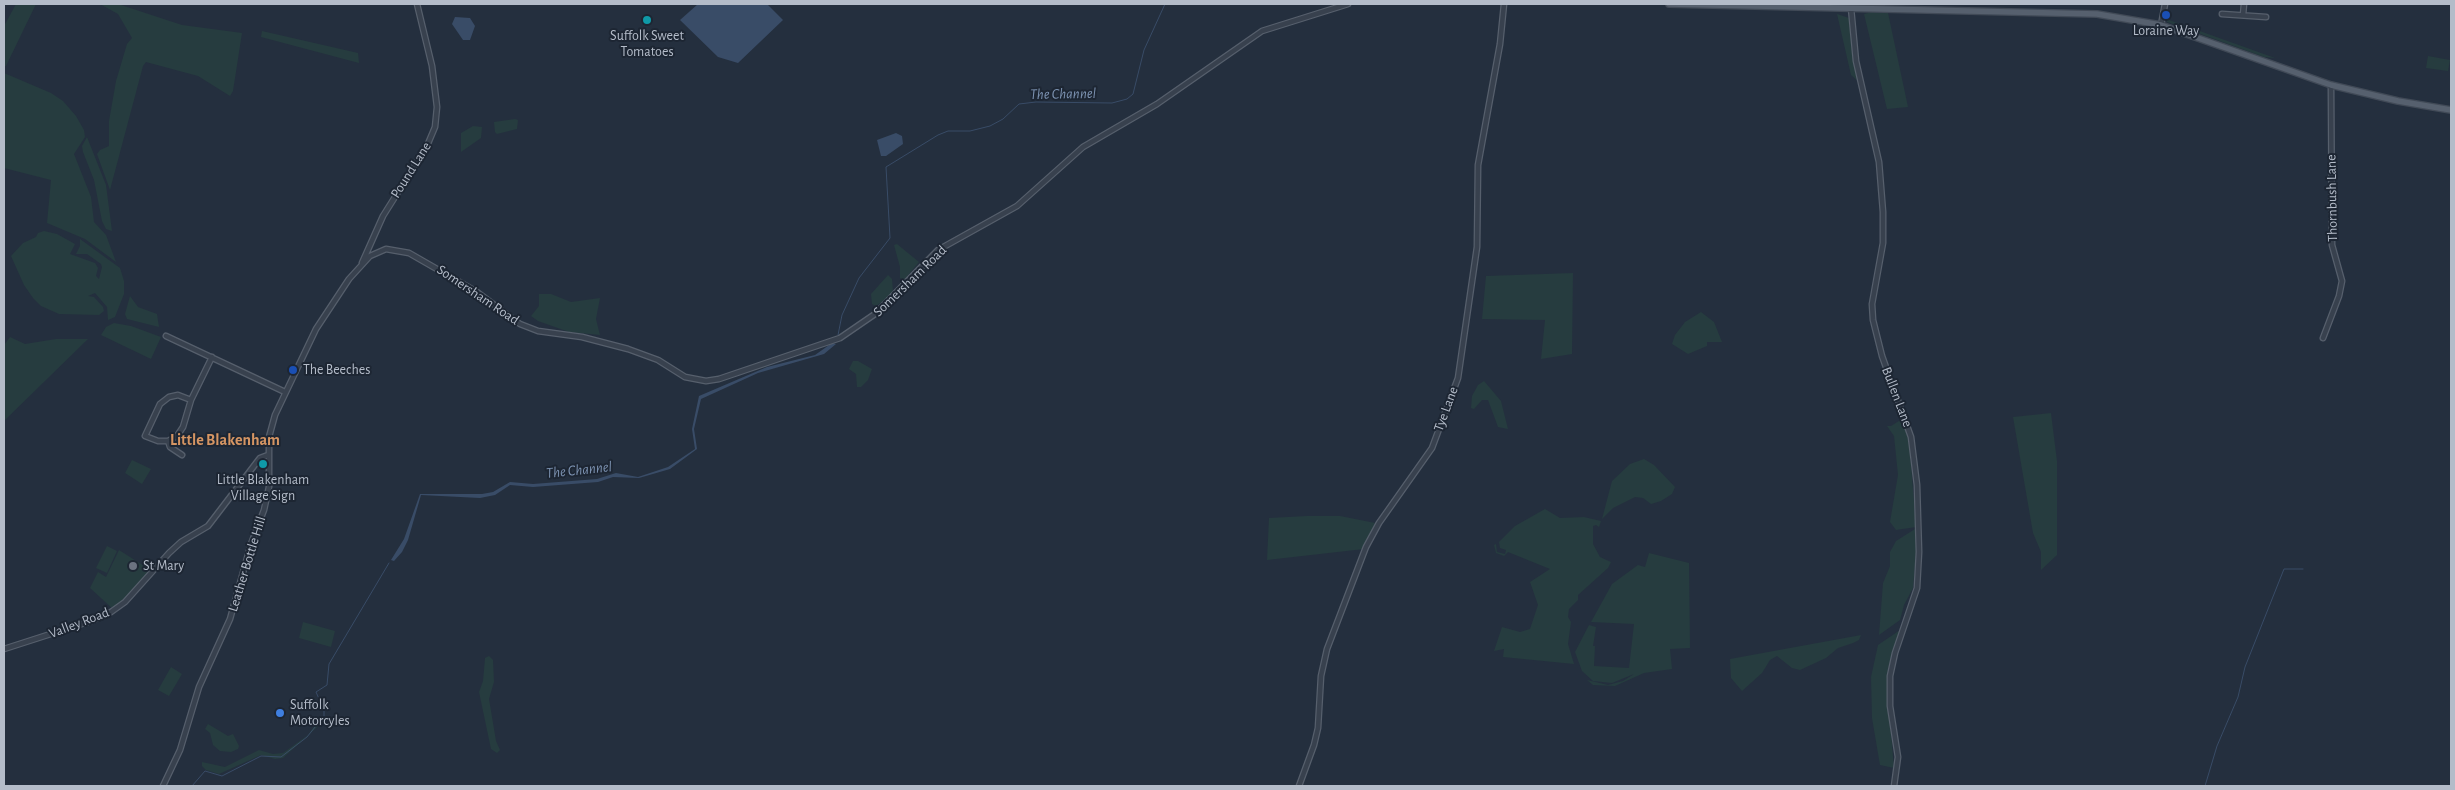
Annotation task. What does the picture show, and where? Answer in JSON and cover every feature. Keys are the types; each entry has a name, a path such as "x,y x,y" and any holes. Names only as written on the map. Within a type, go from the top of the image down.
{"main road":[{"path":"1670,4 2097,14 2161,25 2331,85 2398,101 2451,110"}],"street":[{"name":"Pound Lane","path":"362,264 383,216 427,146 435,127 437,108 432,66 417,4"},
{"name":"Somersham Road","path":"379,251 386,249 401,250 419,257 477,292 511,318 527,327 628,348 658,360 685,377 706,381 719,379 840,338 875,314 938,250 1017,206 1083,147 1157,104 1262,31 1348,4"},
{"name":"Tye Lane","path":"1299,786 1318,728 1321,676 1327,649 1366,547 1379,523 1432,448 1458,378 1477,247 1478,165 1500,44 1504,4"},
{"path":"2161,25 2165,4"},
{"path":"2243,15 2244,4"},
{"name":"Bullen Lane","path":"1851,8 1856,61 1878,162 1883,212 1884,234 1872,304 1873,320 1882,356 1911,437 1917,485 1919,552 1917,588 1895,652 1890,684 1890,706 1898,757 1894,786"},
{"path":"2222,14 2266,17"},
{"name":"Thornbush Lane","path":"2323,338 2339,296 2342,281 2332,245 2331,85"},
{"path":"362,264 379,251 370,243"},
{"name":"Leather Bottle Hill","path":"163,786 180,750 199,688 234,607 248,555 266,502 269,479 268,455 270,432 285,392 316,329 348,280 362,264"},
{"path":"166,336 285,392"},
{"path":"191,400 178,395 169,397 160,404 145,436 158,441 168,441 177,436 183,427 191,400 212,357"},
{"path":"168,441 170,447 182,455"},
{"name":"Valley Road","path":"4,649 91,621 112,612 125,602 181,542 208,526 260,458 268,455"}],"green space":[{"path":"16,4 36,4 6,66 4,66 4,26"},
{"path":"100,4 118,4 182,25 242,33 233,91 230,96 198,76 146,62 143,66 110,190 97,154 100,150 109,146 109,121 116,81 127,44 132,38 118,14"},
{"path":"1871,12 1888,13 1908,107 1887,109 1864,14"},
{"path":"2165,12 2169,20 2275,58 2264,57 2167,22"},
{"path":"1837,14 1849,18 1853,59 1858,81 1851,75"},
{"path":"262,31 358,53 359,63 261,37"},
{"path":"2428,56 2450,60 2448,71 2426,68"},
{"path":"4,73 51,93 63,101 76,116 84,130 85,137 74,154 91,197 94,222 106,235 116,262 85,239 47,223 51,180 4,168"},
{"path":"518,120 517,129 497,134 495,132 494,122"},
{"path":"473,126 482,127 481,138 461,152 461,133"},
{"path":"87,137 106,185 112,231 106,229 102,221 94,180 83,152 82,146"},
{"path":"44,231 57,234 75,244 70,254 95,263 98,268 96,276 99,279 101,264 87,254 76,254 80,246 80,239 120,268 124,281 124,294 115,317 108,320 107,307 95,293 88,296 94,297 103,307 104,311 99,315 59,314 41,306 33,298 24,285 11,256 23,243"},
{"path":"897,244 919,262 904,280 900,278 900,267 894,245"},
{"path":"1573,273 1572,354 1541,359 1545,320 1482,319 1486,276"},
{"path":"888,275 892,279 893,291 889,297 876,306 872,304 871,294"},
{"path":"539,294 551,294 571,302 600,298 596,319 600,335 569,332 538,321 531,316 539,306"},
{"path":"130,296 138,307 157,314 159,327 127,319 125,314"},
{"path":"1701,312 1714,322 1722,342 1707,342 1707,346 1688,354 1672,344 1675,335 1685,322"},
{"path":"114,323 131,326 161,337 151,359 101,335 106,327"},
{"path":"10,337 25,344 56,339 88,339 4,421 4,345"},
{"path":"853,361 858,361 872,369 868,380 861,387 857,387 856,374 849,369"},
{"path":"1484,381 1501,401 1508,429 1498,427 1488,400 1482,400 1474,409 1471,408 1472,396 1478,385"},
{"path":"2051,413 2057,461 2057,555 2041,570 2041,552 2033,533 2013,417"},
{"path":"1902,419 1909,439 1916,527 1896,530 1890,522 1898,475 1894,436 1887,426 1891,426"},
{"path":"1644,459 1654,465 1675,487 1672,494 1661,501 1651,504 1643,498 1635,497 1613,508 1602,519 1612,481 1630,464"},
{"path":"132,460 151,469 142,484 125,473"},
{"path":"1545,509 1560,518 1584,517 1601,521 1599,527 1593,526 1593,544 1600,557 1611,562 1608,568 1578,595 1578,600 1569,609 1568,617 1571,622 1568,644 1574,664 1503,657 1504,649 1494,651 1502,627 1520,632 1530,629 1538,605 1530,582 1550,569 1508,552 1504,556 1496,553 1494,545 1496,544 1497,552 1505,554 1506,550 1500,548 1499,542 1515,526"},
{"path":"1340,516 1375,523 1364,549 1267,560 1269,518"},
{"path":"1915,529 1917,542 1913,588 1904,605 1900,620 1879,635 1883,583 1890,566 1890,552 1896,541"},
{"path":"107,546 117,551 107,573 96,568"},
{"path":"119,550 152,571 129,594 130,596 113,609 90,588 98,572 106,577"},
{"path":"1649,553 1689,563 1690,648 1670,649 1672,669 1644,673 1615,686 1593,685 1587,680 1608,685 1623,681 1634,674 1612,683 1593,681 1582,671 1575,652 1589,625 1596,627 1593,646 1595,646 1594,666 1629,668 1634,624 1591,622 1612,584 1638,565 1645,567"},
{"path":"303,622 335,631 331,647 299,638"},
{"path":"1900,630 1887,685 1894,768 1880,765 1872,718 1871,677 1878,645"},
{"path":"1861,635 1859,640 1838,648 1826,658 1800,670 1792,668 1777,656 1770,660 1762,673 1742,691 1731,678 1730,659"},
{"path":"489,656 493,660 494,682 489,699 496,741 500,750 497,753 491,749 479,692 483,681 485,658"},
{"path":"171,667 182,674 169,696 158,690"},
{"path":"320,718 325,720 283,758 275,759 261,755 219,774 206,770 202,766 202,762 225,767 259,750 273,754 283,753 308,735"},
{"path":"208,724 228,736 233,734 239,746 238,749 231,752 220,751 213,745 210,733 205,729"}],"water":[{"path":"698,4 767,4 783,20 738,63 718,57 680,20"},
{"path":"455,17 470,18 475,26 470,40 463,40 452,24"},
{"path":"896,133 902,136 903,144 886,156 881,156 877,140"},
{"path":"832,343 836,344 824,354 758,373 701,399 694,429 697,449 670,469 639,478 613,477 598,482 533,487 510,485 495,495 480,498 421,495 408,540 402,552 394,561 391,560 404,539 420,494 482,494 493,492 510,482 533,484 597,479 616,473 638,477 668,467 695,449 692,429 699,396 767,367 815,355"}],"waterway":[{"name":"The Channel","path":"838,335 842,315 859,278 890,238 886,167 938,135 948,131 970,131 990,126 1003,119 1019,104 1036,102 1112,103 1127,99 1133,94 1144,50 1165,4"},
{"name":"The Channel","path":"192,786 205,771 222,776 261,756 281,757 307,737 324,716 324,710 316,692 327,685 329,664 389,563"},
{"path":"2205,786 2217,746 2238,697 2245,667 2284,569 2303,569"}],"place":[{"name":"Loraine Way","path":"2166,15"},
{"name":"Suffolk Sweet Tomatoes","path":"647,20"},
{"name":"The Beeches","path":"293,370"},
{"name":"Little Blakenham Village Sign","path":"263,464"},
{"name":"St Mary","path":"133,566"},
{"name":"Suffolk Motorcyles","path":"280,713"}],"district":[{"name":"Little Blakenham","path":"225,440"}]}
